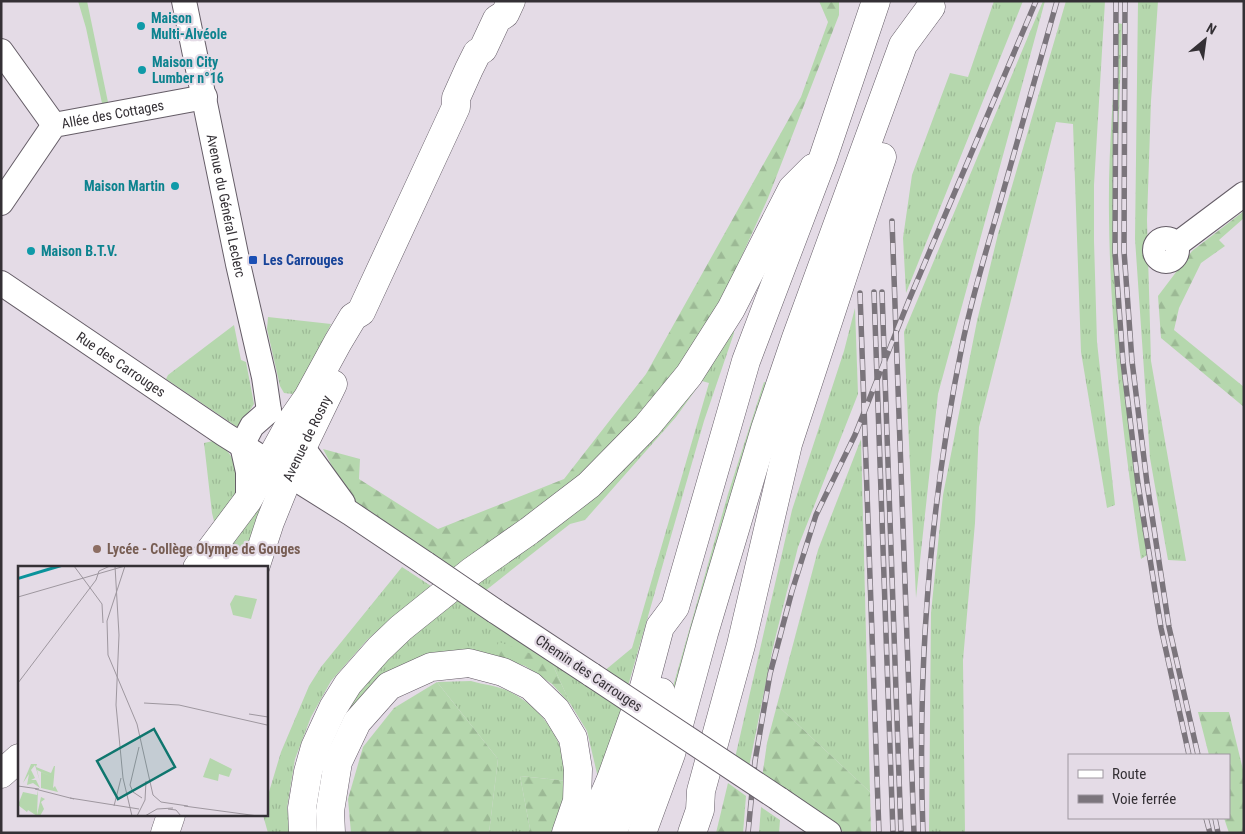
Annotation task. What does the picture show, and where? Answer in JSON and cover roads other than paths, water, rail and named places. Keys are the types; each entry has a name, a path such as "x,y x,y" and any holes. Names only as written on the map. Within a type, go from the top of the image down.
{"main road":[{"path":"588,833 611,779 644,687 660,627 675,607 746,361 823,158 876,1"},
{"path":"692,833 700,810 701,791 741,645 788,444 886,144 921,52 932,4"},
{"path":"642,833 670,754 704,632 765,429 796,338 903,45 932,4"},
{"name":"Avenue de Rosny","path":"256,566 270,522 287,443 308,397 353,317 361,312 456,107 456,98 469,68 477,53 483,49 502,7"},
{"path":"303,833 302,808 308,772 315,747 333,708 348,684 379,649 401,628 472,571 529,531 588,485 647,426 690,375 731,309 792,189 823,158"},
{"path":"203,560 248,500 287,443"},
{"path":"203,560 224,555 238,566"},
{"path":"612,833 644,747 659,699 678,628 675,607"},
{"path":"331,833 330,811 338,762 357,722 390,686 431,666 469,663 503,672 532,686 556,710 573,738 578,769 577,801 566,833"},
{"path":"1,774 18,759"},
{"path":"680,833 688,804 701,791"},
{"path":"165,833 171,816"}],"street":[{"name":"Avenue du Général Leclerc","path":"184,1 238,264 264,377 287,443"},
{"path":"1,51 54,125"},
{"name":"Allée des Cottages","path":"1,203 54,125 205,97"},
{"path":"1176,245 1244,194"},
{"name":"Rue des Carrouges","path":"1,284 242,445 287,443"},
{"path":"248,500 248,472 242,445 252,426 287,443"},
{"name":"Chemin des Carrouges","path":"287,443 350,513 829,833"},
{"name":"Avenue de Rosny","path":"249,566 250,549 287,443"}],"railway":[{"path":"748,833 755,761 770,674 792,591 816,515 855,435 909,300 1036,1"},
{"path":"923,833 922,710 924,649 928,588 941,468 962,346 974,295 1057,1"},
{"path":"1116,1 1115,252 1123,362 1138,484 1161,628 1189,754"},
{"path":"1125,1 1124,251 1132,361 1147,483 1169,627 1198,754"},
{"path":"892,221 914,833"},
{"path":"874,292 893,833"},
{"path":"882,292 901,833"},
{"path":"860,293 879,833"},
{"path":"1206,819 1210,833"},
{"path":"1215,819 1218,833"}],"place":[{"name":"Maison Multi-Alvéole","path":"141,26"},
{"name":"Maison City Lumber n°16","path":"142,70"},
{"name":"Maison Martin","path":"175,186"},
{"name":"Maison B.T.V.","path":"31,251"},
{"name":"Les Carrouges","path":"253,260"},
{"name":"Lycée - Collège Olympe de Gouges","path":"97,549"}]}
